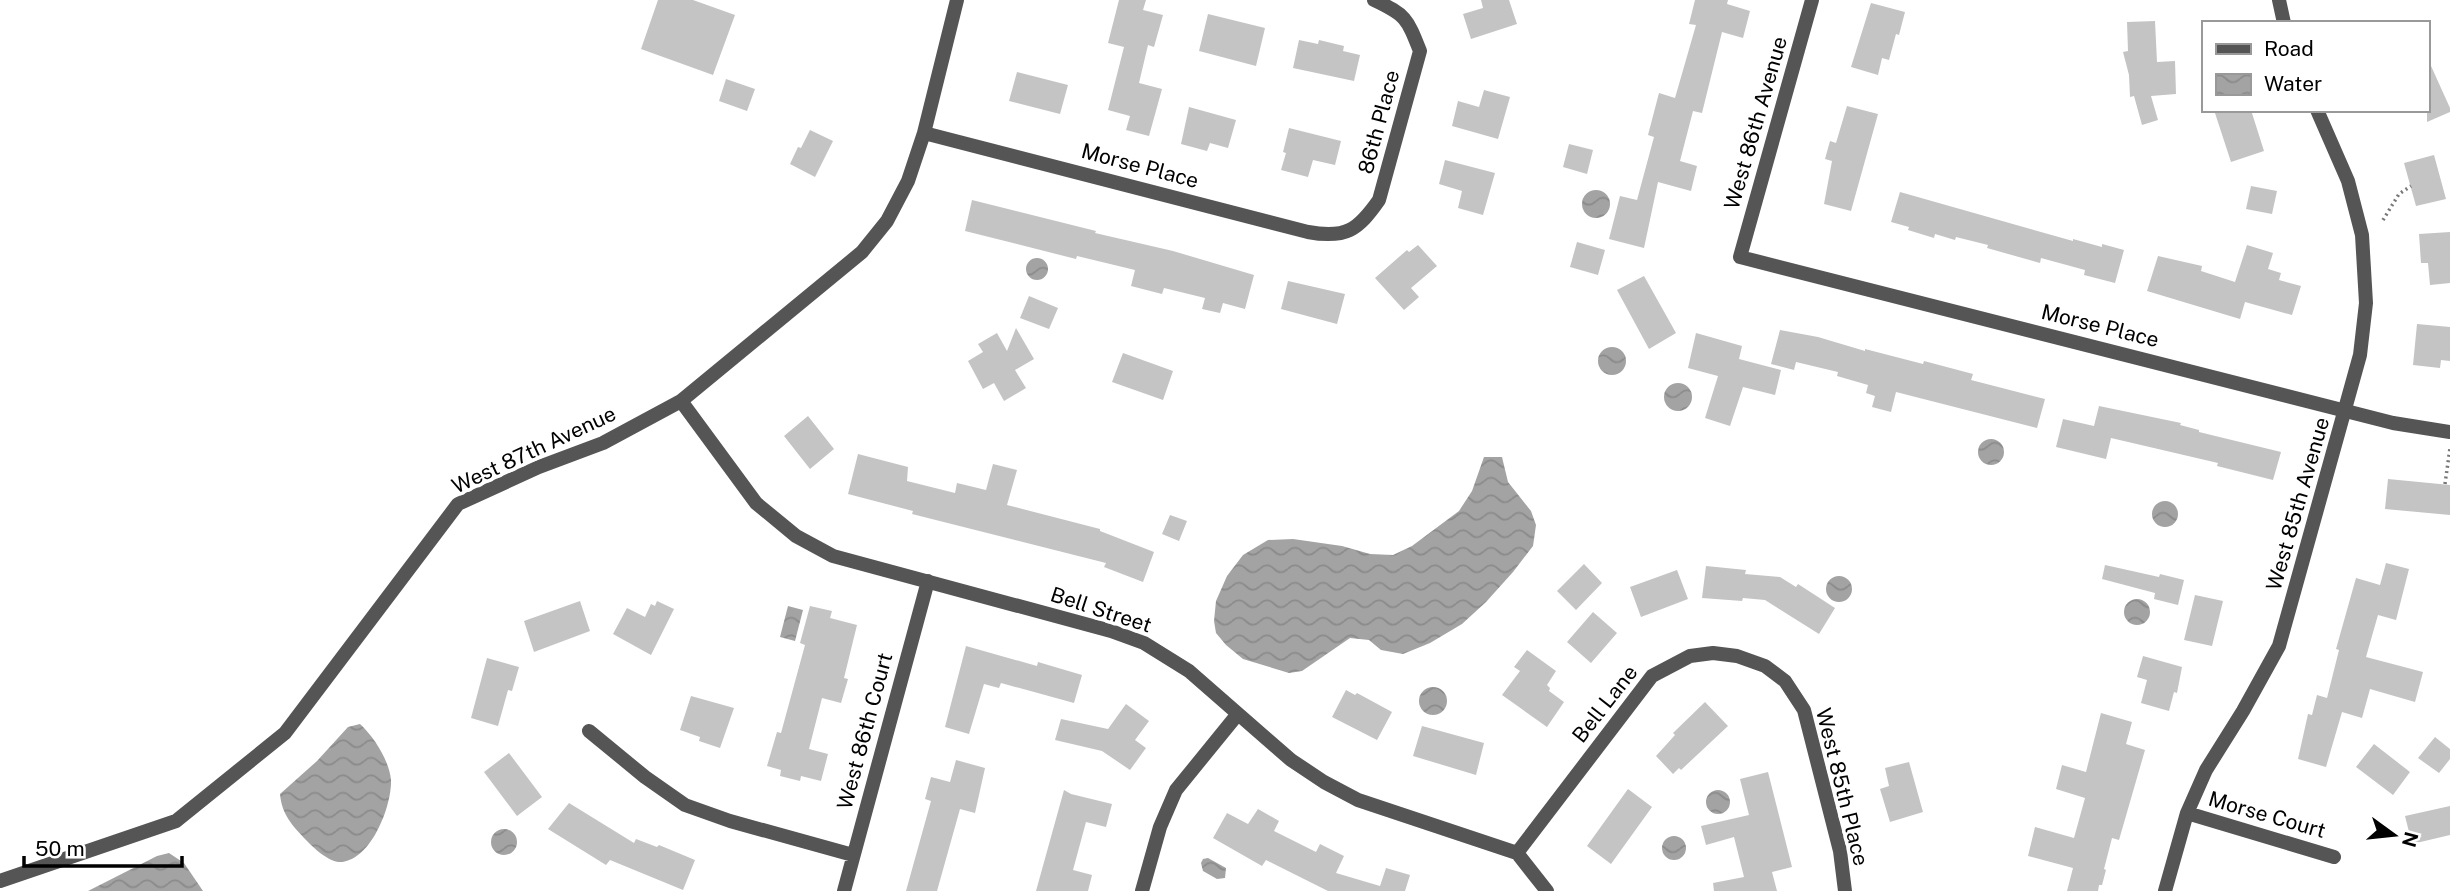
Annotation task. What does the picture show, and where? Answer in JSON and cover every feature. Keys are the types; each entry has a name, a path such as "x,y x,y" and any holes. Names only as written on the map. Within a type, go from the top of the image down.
{"street":[{"name":"West 87th Avenue","path":"0,881 176,821 285,733 458,504 539,467 603,443 681,401 862,252 887,221 908,181 924,133 957,0"},
{"name":"86th Place","path":"1345,234 1366,220 1379,200 1420,51 1413,30 1400,12 1374,0"},
{"name":"West 86th Avenue","path":"1740,257 1812,0"},
{"path":"2279,0 2284,21"},
{"name":"West 85th Avenue","path":"2165,891 2187,813 2206,770 2279,646 2360,355 2366,303 2362,235 2348,181 2318,112"},
{"name":"Morse Place","path":"924,133 1308,232 1327,236 1345,234"},
{"name":"Morse Place","path":"1740,257 2393,423 2450,432"},
{"name":"Bell Street","path":"681,401 757,503 796,536 833,556 1111,631 1144,643 1189,671 1291,760 1324,782 1358,800 1517,853"},
{"name":"West 86th Court","path":"844,891 928,581"},
{"name":"Bell Lane","path":"1517,853 1652,676 1690,656 1713,653 1737,656 1765,666"},
{"name":"West 85th Place","path":"1765,666 1785,681 1804,710 1840,851 1845,891"},
{"path":"1142,891 1160,827 1176,790 1237,715"},
{"path":"589,731 685,805 730,821 853,855"},
{"name":"Morse Court","path":"2187,813 2334,857"},
{"path":"1517,853 1548,891"}],"path":[{"path":"2383,220 2399,194 2411,186"},
{"path":"2445,484 2450,446"}],"water":[{"path":"1596,190 1606,194 1610,204 1606,214 1596,218 1586,214 1582,204 1586,194"},
{"path":"1033,258 1041,258 1048,265 1048,273 1041,280 1033,280 1026,273 1026,265"},
{"path":"1612,347 1622,351 1626,361 1622,371 1612,375 1602,371 1598,361 1602,351"},
{"path":"1678,383 1688,387 1692,397 1688,407 1678,411 1668,407 1664,397 1668,387"},
{"path":"1991,439 2000,443 2004,452 2000,461 1991,465 1982,461 1978,452 1982,443"},
{"path":"1484,457 1502,457 1508,482 1531,511 1536,525 1533,546 1486,602 1462,624 1430,643 1403,654 1381,650 1369,640 1350,638 1302,671 1289,673 1243,659 1216,633 1216,601 1227,576 1243,555 1268,540 1293,539 1342,546 1370,554 1393,555 1412,546 1459,511 1472,491"},
{"path":"2165,501 2174,505 2178,514 2174,523 2165,527 2156,523 2152,514 2156,505"},
{"path":"1839,576 1848,580 1852,589 1848,598 1839,602 1830,598 1826,589 1830,580"},
{"path":"2137,599 2146,603 2150,612 2146,621 2137,625 2128,621 2124,612 2128,603"},
{"path":"788,606 803,610 795,641 780,637"},
{"path":"1433,687 1443,691 1447,701 1443,711 1433,715 1423,711 1419,701 1423,691"},
{"path":"360,724 375,742 390,772 388,803 371,841 353,859 337,862 317,851 296,829 285,814 280,794 317,761 348,727"},
{"path":"1718,790 1729,797 1730,802 1723,813 1718,814 1707,807 1706,802 1713,791"},
{"path":"504,829 513,833 517,842 513,851 504,855 495,851 491,842 495,833"},
{"path":"1674,836 1682,840 1686,848 1682,856 1674,860 1666,856 1662,848 1666,840"},
{"path":"169,853 184,863 203,891 88,891 157,856"},
{"path":"1208,858 1226,868 1225,878 1217,879 1203,871 1201,863"}],"building":[{"path":"658,0 693,0 735,15 713,75 641,49"},
{"path":"1119,0 1146,0 1143,10 1163,15 1154,47 1148,45 1139,83 1162,89 1149,136 1126,130 1130,116 1108,110 1124,47 1108,43"},
{"path":"1481,0 1509,0 1517,24 1471,39 1463,14 1483,8"},
{"path":"1695,0 1728,0 1727,4 1750,11 1743,38 1722,32 1702,113 1693,111 1680,161 1697,166 1691,191 1658,182 1644,248 1609,239 1620,196 1637,200 1654,137 1648,135 1659,93 1675,98 1696,25 1689,24"},
{"path":"1871,3 1905,12 1889,60 1882,58 1878,75 1851,67"},
{"path":"1208,14 1265,28 1256,66 1199,51"},
{"path":"2155,21 2157,62 2175,61 2176,94 2151,96 2158,120 2142,125 2134,96 2130,97 2129,75 2123,52 2128,51 2127,22"},
{"path":"1299,40 1318,44 1319,40 1344,46 1343,51 1360,55 1354,81 1293,68"},
{"path":"2429,61 2450,112 2427,122 2429,112"},
{"path":"1017,72 1068,85 1060,114 1009,101"},
{"path":"726,79 755,89 747,111 719,101"},
{"path":"1484,90 1510,97 1498,139 1452,126 1458,101 1479,107"},
{"path":"1847,106 1878,114 1851,211 1824,204 1832,161 1825,159 1830,141 1836,143"},
{"path":"1189,107 1236,120 1228,148 1210,143 1207,151 1181,144"},
{"path":"2215,112 2252,112 2264,151 2231,162"},
{"path":"1289,128 1341,141 1335,165 1313,160 1308,177 1281,170"},
{"path":"810,130 833,141 815,177 790,164"},
{"path":"1569,144 1593,150 1587,174 1563,167"},
{"path":"2434,155 2446,199 2416,206 2404,163"},
{"path":"1445,160 1495,173 1483,215 1458,208 1462,191 1439,184"},
{"path":"2251,186 2277,191 2272,214 2246,209"},
{"path":"1900,192 2073,241 2124,250 2115,283 2084,275 2085,270 2041,258 2040,263 1956,237 1955,240 1935,234 1934,238 1908,230 1909,227 1891,222"},
{"path":"972,200 1173,251 1254,275 1245,309 1223,303 1220,313 1202,309 1205,298 1164,288 1162,294 1131,286 1135,270 1077,256 1076,259 965,231"},
{"path":"2450,232 2450,283 2430,285 2428,263 2421,263 2419,234"},
{"path":"1577,242 1605,250 1598,275 1570,267"},
{"path":"1418,245 1437,266 1411,288 1419,297 1404,310 1375,278 1407,250 1409,252"},
{"path":"2247,245 2273,253 2268,269 2281,273 2279,280 2301,286 2292,315 2245,302 2240,319 2147,291 2158,256 2202,266 2201,271 2235,282"},
{"path":"1644,276 1676,333 1649,349 1617,290"},
{"path":"1288,281 1345,294 1337,324 1281,309"},
{"path":"1029,296 1058,308 1049,329 1020,318"},
{"path":"2417,324 2450,327 2450,361 2441,360 2440,368 2413,365"},
{"path":"1016,328 1034,359 1015,370 1026,388 1004,401 994,383 983,389 968,361 983,352 978,344 997,333 1007,351"},
{"path":"1780,330 1923,364 1924,361 1973,374 1971,380 2045,399 2037,428 1896,392 1891,412 1872,407 1875,396 1866,393 1868,385 1837,376 1838,372 1796,362 1794,370 1771,364"},
{"path":"1696,333 1742,346 1739,359 1781,370 1775,395 1743,387 1730,426 1705,418 1718,376 1688,368"},
{"path":"1123,353 1173,371 1163,400 1112,382"},
{"path":"2099,406 2181,423 2180,425 2199,432 2281,452 2273,480 2217,466 2218,463 2111,438 2106,459 2056,447 2063,419 2094,426"},
{"path":"808,416 834,449 810,469 784,436"},
{"path":"858,454 908,467 907,481 955,493 957,483 986,490 993,464 1017,470 1007,505 1100,529 1154,552 1143,582 1104,567 1106,563 912,514 913,511 848,494"},
{"path":"2388,479 2450,485 2450,515 2385,509"},
{"path":"1170,515 1187,521 1179,541 1162,534"},
{"path":"2386,563 2409,569 2396,620 2378,615 2366,657 2423,672 2415,702 2370,689 2362,718 2342,712 2326,767 2298,759 2308,714 2312,715 2317,695 2327,698 2339,650 2336,649 2356,578 2380,585"},
{"path":"1584,564 1602,583 1576,610 1557,591"},
{"path":"2105,565 2184,580 2178,605 2154,599 2155,593 2102,579"},
{"path":"1706,566 1746,570 1745,574 1780,577 1796,587 1798,584 1835,608 1819,634 1765,600 1702,598"},
{"path":"1677,570 1688,599 1641,617 1630,587"},
{"path":"2195,595 2223,601 2212,646 2184,640"},
{"path":"580,601 590,631 534,652 524,621"},
{"path":"657,601 674,609 651,655 613,634 627,608 645,617 651,604 655,606"},
{"path":"810,606 832,611 830,618 857,625 841,703 822,698 809,749 828,754 821,781 801,776 800,781 780,776 781,770 767,766 777,732 781,733 805,645 800,643"},
{"path":"1593,612 1617,633 1591,663 1567,642"},
{"path":"966,646 1037,666 1038,662 1082,675 1074,703 1001,683 999,688 984,684 969,734 945,727"},
{"path":"1527,650 1556,671 1547,685 1549,691 1564,702 1547,727 1502,695 1520,671 1514,667"},
{"path":"2143,656 2182,667 2177,693 2174,692 2169,711 2141,703 2147,680 2137,677"},
{"path":"487,658 519,667 512,691 508,690 498,726 471,718"},
{"path":"1346,690 1392,712 1377,740 1332,717"},
{"path":"691,696 734,708 720,748 699,741 700,737 680,730"},
{"path":"1705,702 1728,726 1681,770 1679,768 1673,774 1656,756 1675,735 1673,733"},
{"path":"1126,704 1149,721 1135,740 1146,748 1130,770 1102,751 1055,740 1061,719 1108,729"},
{"path":"2101,713 2132,722 2126,744 2145,750 2119,840 2112,838 2102,885 2099,885 2098,891 2067,891 2073,868 2028,856 2035,827 2074,838 2085,798 2056,789 2062,765 2086,772"},
{"path":"1422,726 1484,743 1476,775 1413,756"},
{"path":"2435,737 2450,749 2450,759 2439,773 2418,758"},
{"path":"2374,744 2410,772 2393,795 2356,767"},
{"path":"509,753 542,797 517,816 484,772"},
{"path":"956,760 985,768 975,813 960,809 937,891 906,891 931,801 925,799 931,777 950,782"},
{"path":"1909,762 1923,812 1890,822 1880,789 1889,786 1885,768"},
{"path":"1768,772 1792,867 1772,872 1777,891 1714,891 1713,883 1744,877 1734,837 1706,845 1701,826 1749,815 1740,779"},
{"path":"1628,789 1652,807 1611,864 1587,846"},
{"path":"1064,790 1112,804 1106,827 1086,822 1073,870 1092,875 1088,891 1036,891"},
{"path":"569,803 634,843 636,839 657,847 659,845 695,860 683,890 610,860 606,865 548,829"},
{"path":"2450,806 2450,835 2412,844 2405,816"},
{"path":"1258,809 1279,821 1274,831 1316,852 1320,844 1344,856 1336,873 1380,886 1386,868 1410,875 1405,891 1328,891 1266,860 1262,866 1213,838 1227,813 1248,824"}]}
